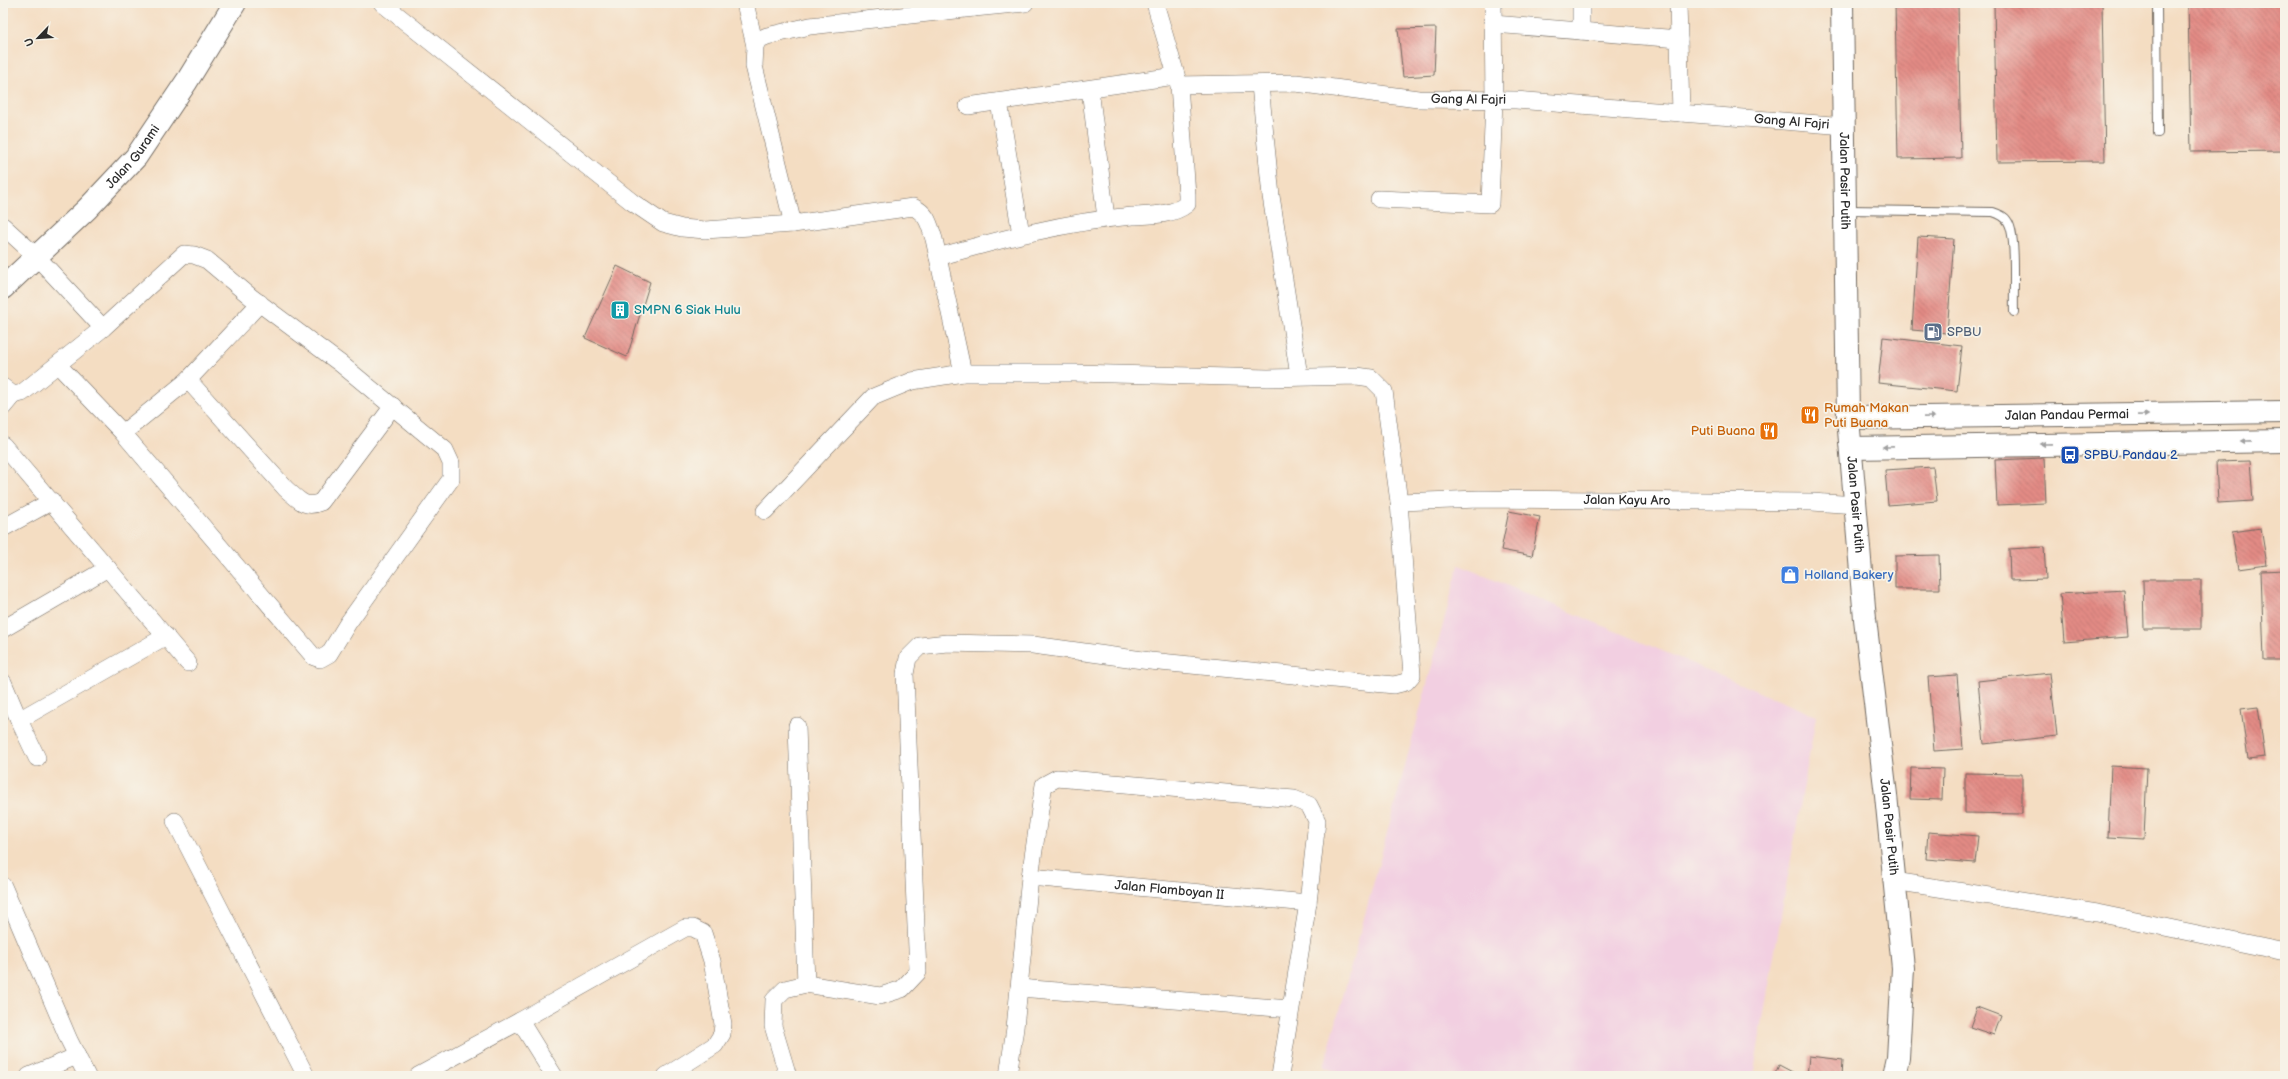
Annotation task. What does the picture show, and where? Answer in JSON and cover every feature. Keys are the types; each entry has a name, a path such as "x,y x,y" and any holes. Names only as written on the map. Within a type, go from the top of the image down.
{"main road":[{"name":"Jalan Gurami","path":"3,288 87,209 136,157 187,80 235,3"},
{"name":"Jalan Pasir Putih","path":"1842,3 1847,210 1848,418 1852,448 1865,619 1903,968 1900,1030 1894,1076"},
{"name":"Jalan Pandau Permai","path":"1848,418 2285,412"},
{"path":"1852,448 2285,440"}],"street":[{"path":"382,3 632,202 663,223 682,228 705,230 793,224 913,207 924,213 928,221 938,256 963,373"},
{"path":"745,3 754,46 754,66 793,224"},
{"path":"754,46 758,40 767,36 810,26 974,6 1025,3"},
{"path":"938,256 1021,234 1106,218 1168,213 1187,204 1177,81 1155,3"},
{"path":"1378,199 1490,204 1494,100 1493,3"},
{"path":"1581,3 1581,31"},
{"path":"1678,3 1682,113"},
{"path":"1493,24 1679,39"},
{"name":"Gang Al Fajri","path":"968,106 1090,89 1177,81 1260,84 1296,83 1418,99 1494,100 1845,126"},
{"path":"1260,84 1271,196 1299,376"},
{"path":"1090,89 1106,218"},
{"path":"999,102 1021,234"},
{"path":"3,226 37,257 103,328"},
{"path":"6,397 22,393 58,365 103,328 184,254 194,255 207,260 260,303 341,364 445,450 451,463 451,479 348,623 329,654 320,659 309,651 124,433 58,365"},
{"path":"124,433 188,380 260,303"},
{"path":"765,511 873,397 912,381 963,373 1076,373 1268,378 1299,376 1356,376 1371,378 1378,383 1384,391 1399,502 1412,675 1401,684 1394,685 1150,661 1033,645 947,643 920,646 908,658 906,674 918,972 902,989 880,996 806,984 785,989 774,1000 772,1026 788,1076"},
{"path":"188,380 286,489 304,504 313,506 322,502 393,406"},
{"path":"3,445 188,663"},
{"name":"Jalan Kayu Aro","path":"1399,502 1480,499 1812,502 1856,505"},
{"path":"3,528 52,501"},
{"path":"3,629 108,568"},
{"path":"19,720 166,636"},
{"path":"3,682 37,758"},
{"path":"797,726 806,984"},
{"path":"1008,1076 1019,988 1030,877 1044,785 1057,778 1294,799 1309,805 1317,821 1308,902 1280,1076"},
{"path":"175,821 306,1076"},
{"name":"Jalan Flamboyan II","path":"1030,877 1308,902"},
{"path":"1894,881 2097,913 2285,952"},
{"path":"3,886 87,1076"},
{"path":"418,1076 520,1021 685,928 693,928 703,933 712,961 723,1024 722,1034 715,1045 666,1076"},
{"path":"1019,988 1290,1009"},
{"path":"520,1021 554,1076"},
{"path":"29,1076 77,1056"}],"lane":[{"path":"2157,3 2158,133"},
{"path":"1847,210 1993,212 2001,215 2009,222 2012,237 2014,312"}],"shaded area":[{"path":"1459,565 1816,716 1753,1076 1346,1076 1324,1067"}],"building":[{"path":"1895,3 1958,3 1961,158 1898,159"},
{"path":"1994,3 2102,3 2105,161 1997,162"},
{"path":"2188,3 2285,3 2285,151 2191,152"},
{"path":"1436,28 1434,75 1403,77 1398,29"},
{"path":"1918,237 1954,239 1947,333 1912,330"},
{"name":"SMPN 6 Siak Hulu","path":"617,266 650,282 627,357 585,338"},
{"path":"1883,337 1962,346 1957,391 1878,383"},
{"path":"2044,458 2046,503 1997,505 1995,460"},
{"path":"2250,461 2253,501 2218,503 2216,462"},
{"path":"1933,467 1937,501 1888,505 1885,470"},
{"path":"1509,511 1540,517 1532,556 1501,550"},
{"path":"2261,528 2267,565 2238,569 2232,532"},
{"path":"2044,547 2046,579 2010,580 2009,549"},
{"path":"1939,555 1940,589 1895,589 1895,556"},
{"path":"2285,570 2285,660 2264,660 2261,571"},
{"path":"2143,580 2201,580 2201,629 2144,629"},
{"path":"2124,590 2128,637 2064,642 2060,594"},
{"path":"2050,673 2057,736 1984,744 1978,681"},
{"path":"1957,675 1963,749 1934,751 1928,677"},
{"path":"2258,707 2265,757 2248,759 2241,709"},
{"path":"2111,766 2147,768 2144,839 2108,837"},
{"path":"1911,768 1943,769 1942,800 1910,799"},
{"path":"1965,773 2022,774 2022,814 1965,813"},
{"path":"1928,832 1978,836 1975,863 1926,859"},
{"path":"1977,1007 2001,1016 1994,1035 1970,1027"},
{"path":"1809,1056 1843,1060 1842,1076 1807,1076"},
{"path":"1779,1065 1800,1076 1774,1076"}],"place":[{"name":"SMPN 6 Siak Hulu","path":"620,310"},
{"name":"SPBU","path":"1933,332"},
{"name":"Rumah Makan Puti Buana","path":"1810,415"},
{"name":"Puti Buana","path":"1769,431"},
{"name":"SPBU Pandau 2","path":"2070,455"},
{"name":"Holland Bakery","path":"1790,575"}]}
